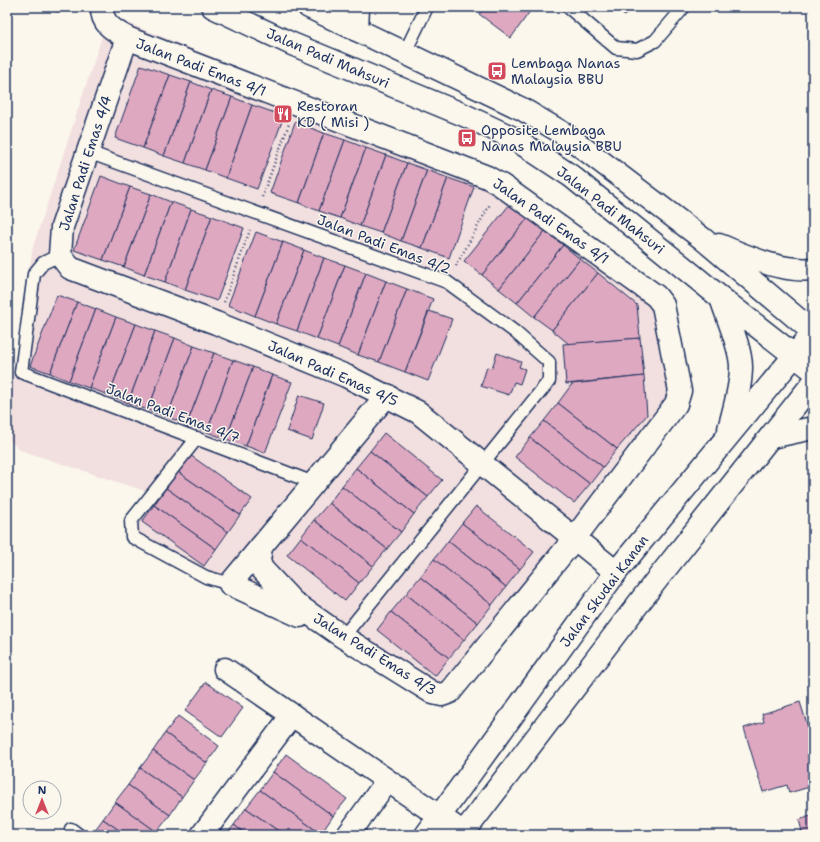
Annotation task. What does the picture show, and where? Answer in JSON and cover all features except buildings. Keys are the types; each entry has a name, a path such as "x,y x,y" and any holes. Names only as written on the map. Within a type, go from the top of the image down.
{"street":[{"name":"Jalan Padi Emas 4/1","path":"102,7 101,14 108,26 127,38 487,177 501,185 656,296 663,305 680,391 676,404 574,539"},
{"name":"Jalan Padi Mahsuri","path":"214,7 292,44 464,115 515,139 571,176 721,298 813,370"},
{"path":"309,7 522,109 566,135 703,239 813,333"},
{"path":"357,30 358,7"},
{"name":"Jalan Padi Emas 4/4","path":"60,255 62,227 127,38"},
{"path":"703,239 771,265 813,269"},
{"name":"Jalan Padi Emas 4/5","path":"60,255 70,268 216,323 346,376 387,395 418,412 616,572"},
{"path":"721,298 734,335 741,366 738,394 728,435"},
{"name":"Jalan Skudai Kanan","path":"426,835 616,572 813,333"},
{"path":"225,669 463,834 655,582 813,383"},
{"path":"343,637 230,584 387,395"},
{"path":"771,437 813,428"},
{"name":"Jalan Padi Emas 4/3","path":"261,547 259,561 262,569 293,602 343,637 433,693 442,695 450,692 574,539"},
{"path":"202,835 292,715"},
{"path":"348,835 387,781"}],"lane":[{"path":"405,52 426,7"},
{"path":"568,7 616,48 638,50 655,41 684,7"},
{"name":"Jalan Padi Emas 4/2","path":"88,152 447,282 516,332 549,362 549,381 343,637"},
{"name":"Jalan Padi Emas 4/7","path":"60,255 43,263 34,274 21,372 314,483"},
{"path":"197,438 131,521 132,536 206,577 230,584"}],"path":[{"path":"447,282 501,185"}],"shaded area":[{"path":"109,15 502,175 662,291 688,389 455,698 205,581 129,540 126,518 148,492 20,450 7,438 7,411 33,247"}],"place":[{"name":"Lembaga Nanas Malaysia BBU","path":"497,71"},
{"name":"Restoran KD ( Misi )","path":"283,114"},
{"name":"Opposite Lembaga Nanas Malaysia BBU","path":"467,138"}]}
